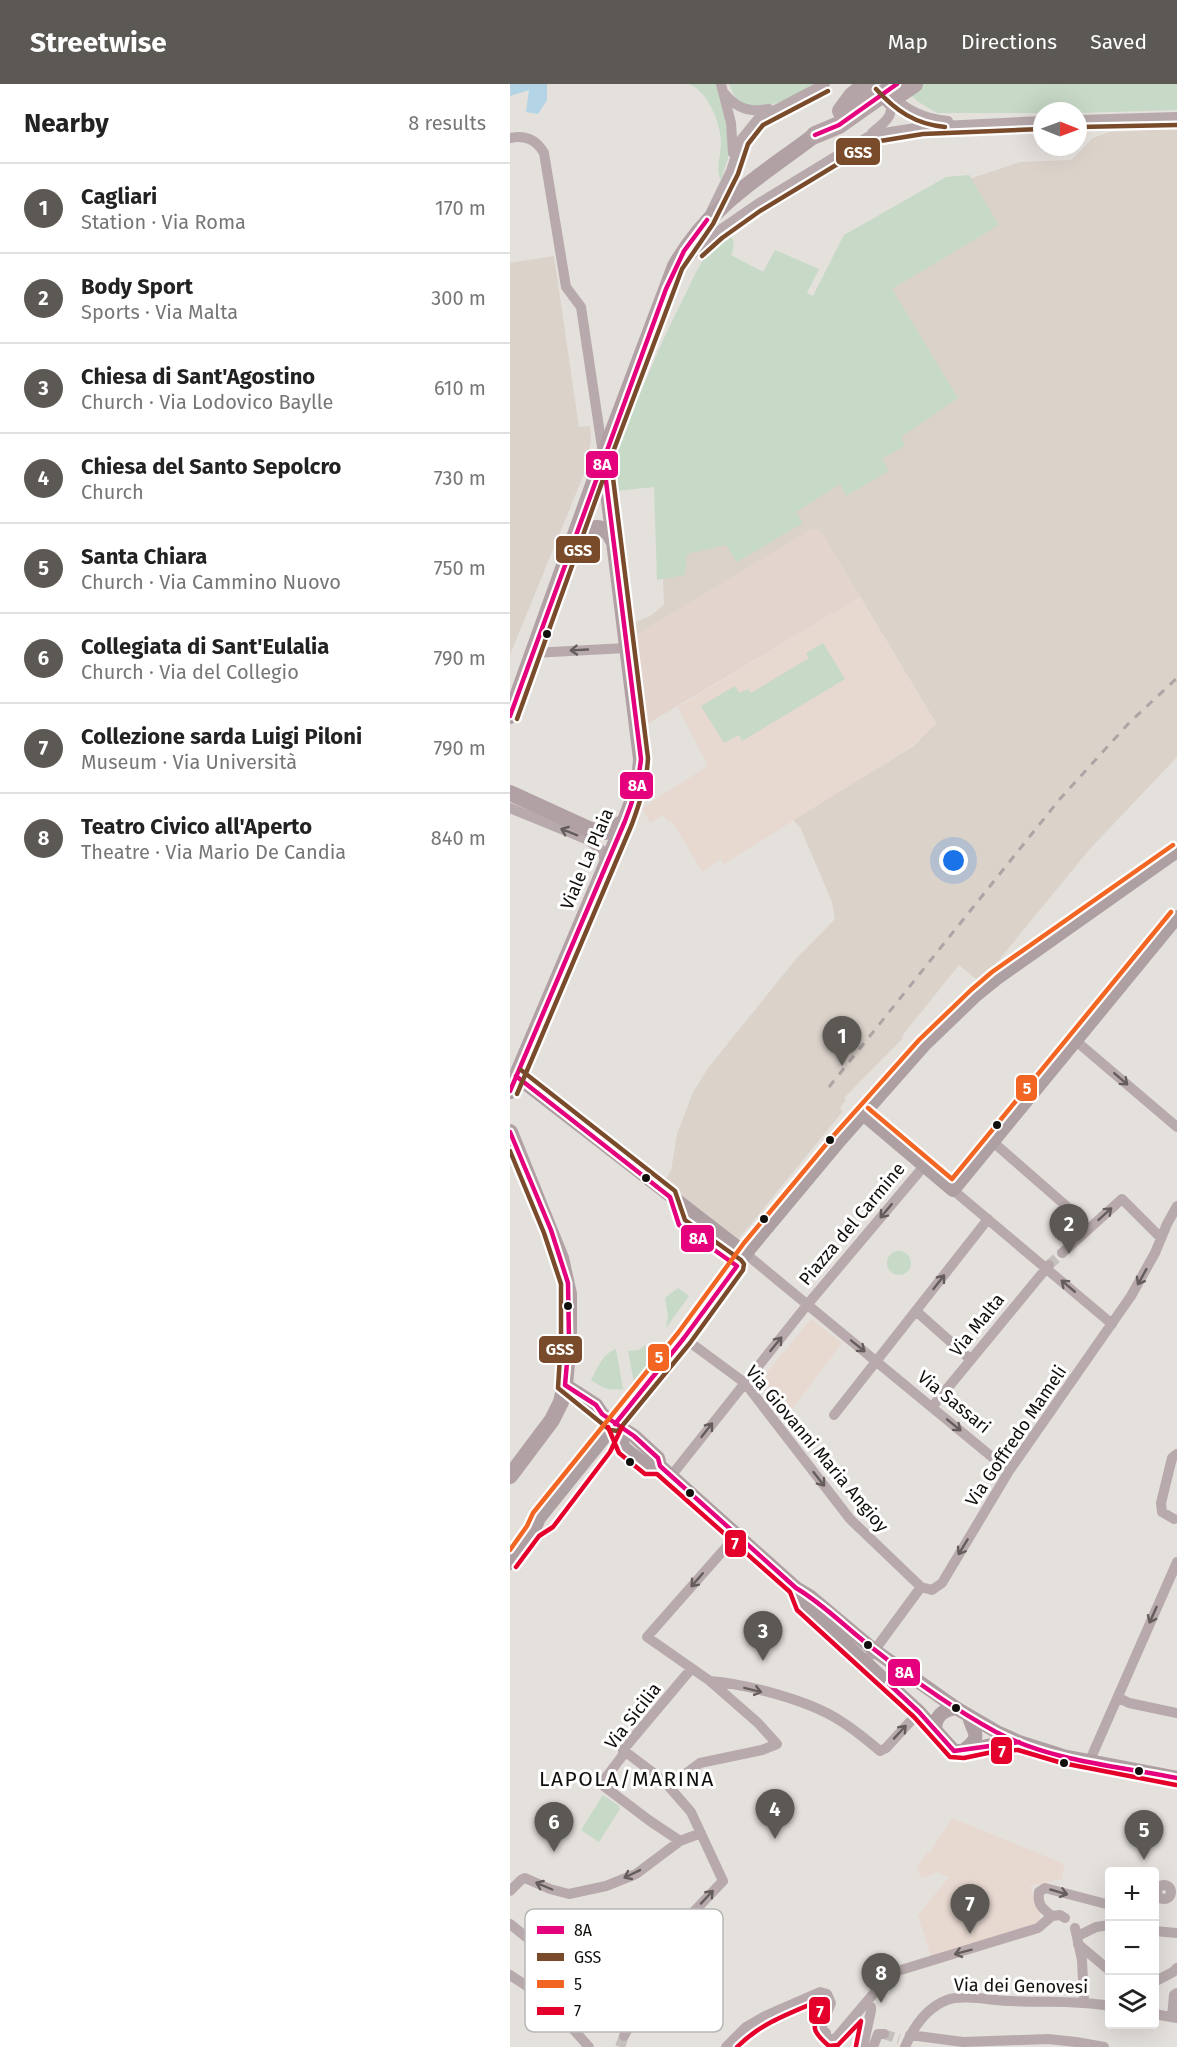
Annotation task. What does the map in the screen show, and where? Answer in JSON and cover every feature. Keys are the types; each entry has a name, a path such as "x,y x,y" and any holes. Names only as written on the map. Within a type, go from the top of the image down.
{"highway":[{"path":"840,118 852,96 867,84"},
{"path":"840,118 856,123 914,84"},
{"path":"815,135 828,120 840,118 888,87"}],"main road":[{"path":"510,716 603,457 675,266 707,220 724,202 815,135"},
{"name":"Viale La Plaia","path":"512,1078 604,870 635,794 640,775 641,759 603,457"},
{"path":"587,504 590,513 596,516 605,515 610,507"},
{"path":"570,547 586,531 596,528 608,532 615,544"},
{"path":"510,793 591,830 605,832 624,822"},
{"path":"510,1563 534,1530 539,1518 684,1338 746,1254 924,1045 976,995 1177,851"},
{"path":"953,1190 1177,916"},
{"name":"Via Sassari","path":"512,1078 746,1254"},
{"path":"863,1114 924,1167"},
{"path":"510,1132 561,1258 568,1283 569,1310 566,1385 561,1402 552,1420 510,1476"},
{"name":"Piazza del Carmine","path":"924,1167 953,1190"},
{"path":"566,1385 596,1405 602,1414 634,1436 658,1458 660,1467 796,1588 811,1597 874,1650 969,1717 1020,1742 1063,1756 1177,1778"},
{"path":"796,1588 803,1605 919,1712 954,1751 1020,1742"},
{"path":"935,1731 935,1722 943,1711 956,1708"},
{"path":"963,1751 974,1743 976,1737 969,1717"}],"street":[{"path":"707,220 731,171 741,140 758,119 825,84"},
{"path":"882,84 888,87 900,105 927,118 978,123"},
{"path":"675,266 682,263 717,232 756,205 871,135 888,120 890,115 892,108 888,87"},
{"path":"722,88 734,104 756,112 779,107"},
{"path":"722,88 734,144 731,171"},
{"path":"1087,120 1177,117"},
{"path":"871,135 899,129 1033,121"},
{"path":"510,138 522,136 528,138 536,142 544,153 566,287 580,307 603,457"},
{"path":"533,653 626,648"},
{"path":"510,808 586,839 599,847 605,856 604,870"},
{"path":"1076,1041 1177,1127"},
{"path":"993,1142 1072,1211"},
{"name":"Piazza del Carmine","path":"671,1476 807,1305 924,1167"},
{"path":"953,1190 1047,1266 1112,1324"},
{"path":"1062,1253 1122,1199 1161,1238"},
{"name":"Via Goffredo Mameli","path":"921,1587 932,1590 942,1583 1009,1471 1140,1280 1177,1206"},
{"path":"834,1415 988,1219"},
{"name":"Via Sassari","path":"746,1254 1009,1471"},
{"name":"Via Malta","path":"932,1407 1047,1266"},
{"path":"916,1311 970,1359"},
{"name":"Via Giovanni Maria Angioy","path":"684,1338 745,1383 850,1519 908,1572 921,1587"},
{"path":"1174,1456 1161,1503 1162,1512 1174,1519"},
{"path":"669,1786 700,1763 762,1750 777,1744 758,1723 710,1681 647,1637 736,1536"},
{"path":"1090,1760 1177,1562"},
{"path":"866,1662 921,1587"},
{"name":"Via Sicilia","path":"680,1841 601,1784 623,1755 623,1749 691,1669"},
{"path":"710,1681 768,1693 814,1707 841,1720 880,1751 886,1748 919,1712"},
{"path":"1119,1698 1130,1703 1177,1713"},
{"path":"623,1749 669,1786 690,1812 701,1833 723,1881 696,1909"},
{"path":"510,1891 520,1880 529,1879 550,1890 569,1894 606,1886 636,1874 680,1841 701,1833"},
{"path":"1052,1916 1042,1908 1038,1899 1039,1892 1044,1888 1105,1904"},
{"path":"1159,1904 1171,1893"},
{"path":"726,2047 746,2027 813,1994 824,1993 831,2000 831,2006 821,2028 829,2036 836,2038 891,1973 1038,1928 1052,1916 1060,1915 1065,1918"},
{"path":"510,1924 525,1936"},
{"path":"1084,2001 1086,1957 1077,1936 1096,1927 1105,1926"},
{"path":"1159,1931 1177,1933"},
{"path":"1086,1957 1105,1968"},
{"path":"1159,1980 1176,1971"},
{"path":"510,1975 525,1985"},
{"path":"1159,2015 1175,2017 1174,1995 1177,1993"},
{"name":"Via dei Genovesi","path":"905,2041 918,2022 944,2001 954,1998 1014,2002 1084,2001 1105,2005"},
{"path":"863,2047 871,2011 871,2007 865,2004"},
{"path":"576,2032 589,2047"},
{"path":"624,2036 626,2032"},
{"path":"873,2047 878,2034 884,2034"},
{"path":"905,2041 963,2042 1048,2039 1104,2047"}],"shaded area":[{"path":"1177,129 1177,757 1088,851 995,967 979,981 959,965 902,1036 903,1038 844,1098 846,1100 840,1108 843,1111 737,1241 665,1180 671,1171 677,1134 693,1092 708,1068 796,959 835,919 832,902 800,827 793,820 914,746 936,723 820,530 812,529 636,635 634,623 650,616 664,605 663,579 735,452 844,235 948,186 1020,162 1071,160 1075,156 1087,156 1087,144 1093,138 1109,132"},
{"path":"554,256 579,427 590,426 591,439 588,464 510,655 510,263"},
{"path":"812,529 820,530 860,597 647,724 636,635"},
{"path":"860,597 936,724 914,745 724,864 721,859 702,871 672,821 668,822 663,815 650,823 642,808 708,766 678,707"},
{"path":"811,1319 842,1343 784,1420 757,1385"},
{"path":"952,1818 1064,1864 1062,1879 1030,1886 1042,1922 931,1956 918,1915 949,1877 937,1872 925,1878 917,1869"}],"green space":[{"path":"689,84 716,84 725,113 729,155 721,180 718,167 721,148 720,135 716,118 702,94"},
{"path":"729,84 816,84 776,103 753,106 743,104 735,97"},
{"path":"900,84 1177,84 1177,110 1087,113 1087,102 1033,102 1033,113 937,113 917,101"},
{"path":"969,175 999,225 892,289 958,398 901,437 905,446 882,459 889,471 846,496 840,484 796,512 803,523 737,562 726,545 687,554 685,575 657,580 654,487 616,491 614,465 616,453 673,319 696,273 713,247 729,234 734,244 731,255 763,272 775,250 819,269 807,293 813,296 844,235 946,177"},
{"path":"823,643 845,679 742,741 739,735 724,743 701,706 735,686 739,693 748,689 751,693 809,658 806,653"},
{"path":"899,1251 908,1254 911,1263 908,1272 899,1275 890,1272 887,1263 890,1254"},
{"path":"678,1288 689,1296 666,1328 668,1316 665,1298"},
{"path":"645,1345 650,1363 634,1383 628,1351 639,1350"},
{"path":"616,1349 623,1389 614,1390 602,1387 591,1380 604,1358"},
{"path":"603,1795 620,1809 599,1842 581,1830"}],"water":[{"path":"510,84 547,84 547,100 538,114 526,112 529,90 510,96"}],"tunnel":[{"path":"1049,1265 1062,1253"},
{"path":"884,2034 899,2039"},
{"path":"620,2047 624,2036"}],"railway":[{"path":"829,1087 1059,800 1129,723 1177,678"}],"transit line":[{"name":"8A","path":"815,135 839,125 897,84"},
{"name":"GSS","path":"876,89 891,104 907,115 924,123 945,127"},
{"name":"GSS","path":"517,719 610,460 682,269 713,224 738,174 748,144 763,125 828,91"},
{"name":"GSS","path":"1087,127 1177,125"},
{"name":"GSS","path":"702,256 722,238 760,211 874,142 923,134 1033,129"},
{"name":"8A","path":"510,716 666,289 684,251 707,220"},
{"name":"8A","path":"510,1091 625,821 640,767 641,759 603,457"},
{"name":"GSS","path":"517,1094 632,824 646,775 648,758 611,462"},
{"name":"5","path":"510,1550 533,1513 678,1333 744,1243 834,1135 919,1040 992,972 1173,845"},
{"name":"5","path":"868,1108 952,1179 1171,912"},
{"name":"GSS","path":"510,1151 544,1233 561,1284 558,1388 610,1430 618,1431 690,1343 743,1270 744,1264 685,1220 675,1191 521,1070"},
{"name":"8A","path":"516,1076 670,1197 679,1225 737,1266 684,1338 615,1424"},
{"name":"8A","path":"510,1132 551,1230 568,1283 569,1340 565,1385 596,1405 602,1414 634,1436 658,1458 660,1466 796,1588 817,1602 889,1661 949,1704 996,1732 1039,1750 1177,1778"},
{"name":"7","path":"608,1427 619,1453 645,1474 657,1474 790,1592 797,1610 914,1717 950,1757 964,1758 997,1751 1018,1750 1062,1763 1176,1785"},
{"name":"7","path":"516,1567 539,1536 553,1527 610,1452 622,1427"},
{"name":"8A","path":"889,1684 919,1712 954,1751 1019,1742"},
{"name":"7","path":"737,2047 766,2025 821,2000 823,2003 815,2022 818,2035 829,2046 838,2045 861,2021 856,2046"}],"place":[{"name":"Cagliari","path":"842,1066"},
{"name":"Body Sport","path":"1069,1254"},
{"name":"Chiesa di Sant'Agostino","path":"763,1661"},
{"name":"Chiesa del Santo Sepolcro","path":"775,1839"},
{"name":"Collegiata di Sant'Eulalia","path":"554,1852"},
{"name":"Santa Chiara","path":"1144,1860"},
{"name":"Collezione sarda Luigi Piloni","path":"970,1934"},
{"name":"Teatro Civico all'Aperto","path":"881,2003"}],"district":[{"name":"LAPOLA/MARINA","path":"627,1779"}]}
